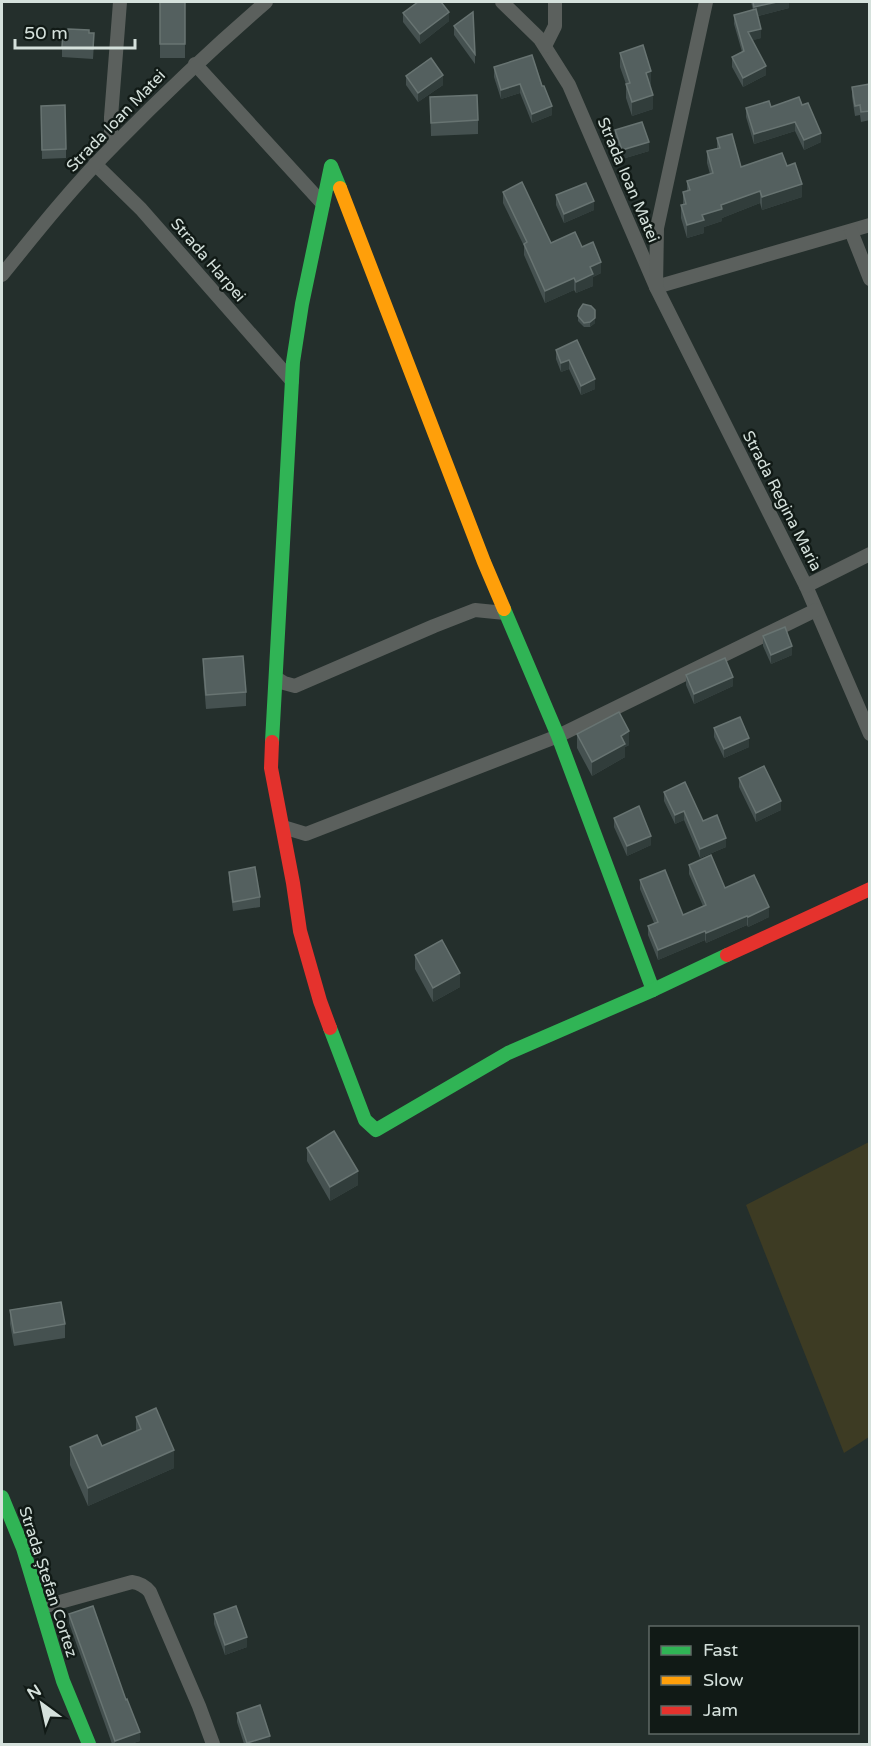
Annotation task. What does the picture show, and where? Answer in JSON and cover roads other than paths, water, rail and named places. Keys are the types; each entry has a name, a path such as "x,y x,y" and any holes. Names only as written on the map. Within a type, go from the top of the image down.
{"street":[{"path":"115,143 111,132 111,117 120,2"},
{"name":"Strada Ioan Matei","path":"2,274 115,143 195,64 266,2"},
{"name":"Strada Ioan Matei","path":"502,2 545,46 568,85 656,287"},
{"path":"545,46 555,26 555,2"},
{"name":"Strada Regina Maria","path":"706,2 657,228 656,287 806,586 870,734"},
{"path":"195,64 323,204"},
{"name":"Strada Harpei","path":"95,164 141,209 292,381"},
{"path":"653,990 558,736 484,562 331,166 302,304 293,362 271,768 300,931 320,1001 365,1120 376,1130 508,1053 653,990 870,889"},
{"path":"656,287 870,225"},
{"path":"851,231 870,279"},
{"path":"806,586 870,554"},
{"path":"276,678 295,686 475,610 505,613"},
{"path":"283,827 306,834 558,736 816,610"},
{"name":"Strada Ștefan Cortez","path":"2,1497 23,1548 63,1681 89,1744"},
{"path":"42,1607 132,1582 146,1587 199,1706 213,1744"}]}
